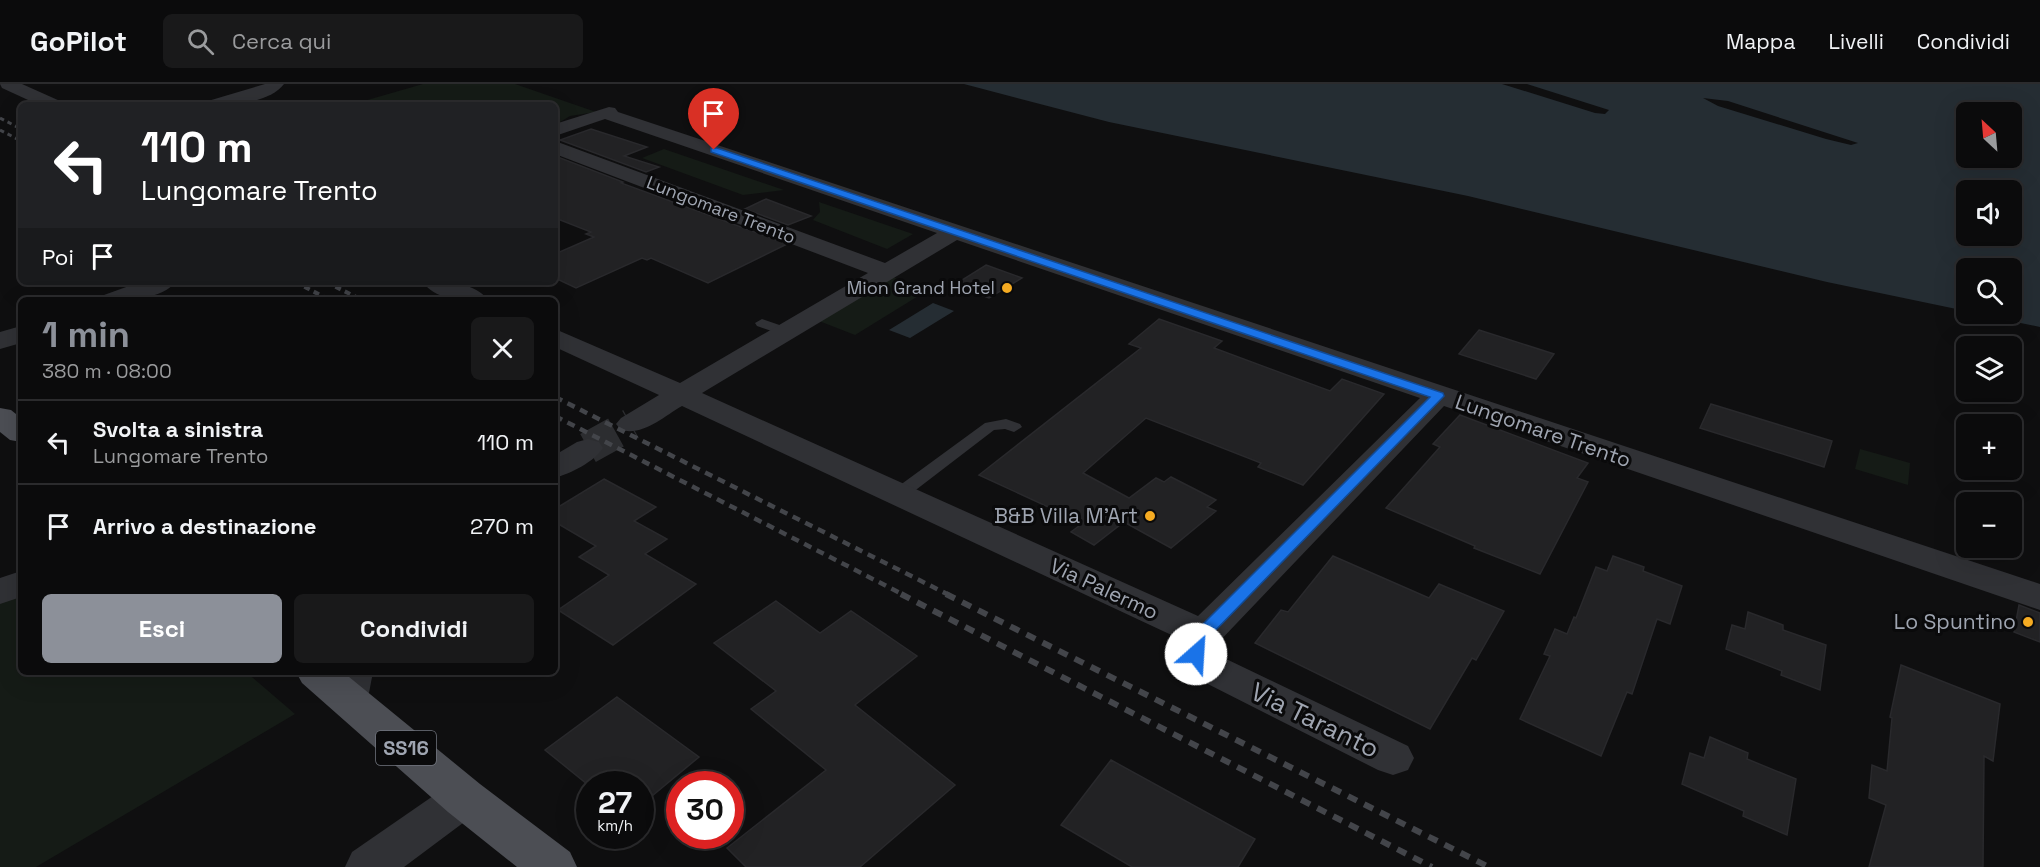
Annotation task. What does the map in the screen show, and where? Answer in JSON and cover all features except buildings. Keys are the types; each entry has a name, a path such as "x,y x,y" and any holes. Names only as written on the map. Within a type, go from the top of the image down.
{"main road":[{"path":"0,417 18,431"},
{"name":"SS16","path":"339,681 464,798 553,867"}],"street":[{"path":"8,84 47,102"},
{"path":"225,102 271,89 275,84"},
{"name":"Lungomare Trento","path":"558,129 606,112 1438,396 2040,597"},
{"name":"Lungomare Trento","path":"558,148 888,272"},
{"path":"631,424 680,395 774,328 888,272 956,231"},
{"path":"121,297 155,285"},
{"path":"442,285 468,297"},
{"path":"0,341 18,334"},
{"name":"Via Palermo","path":"558,338 1203,634"},
{"path":"1203,634 1438,396"},
{"path":"558,466 588,448"},
{"path":"0,592 18,583"},
{"name":"Via Taranto","path":"1203,634 1196,644 1196,654 1208,667 1393,758"},
{"path":"368,867 464,798"}],"lane":[{"path":"898,495 990,426 1006,424 1014,428"}],"shaded area":[{"path":"423,84 515,84 596,112 570,116 558,123 558,102 360,102"},
{"path":"964,84 2040,84 2040,327 2022,323 2022,258 1956,258 1956,309 1827,282 1468,196 1109,122"},
{"path":"664,149 784,190 743,195 642,158"},
{"path":"819,202 913,234 887,249 813,220 820,212"},
{"path":"893,277 928,290 855,335 819,321"},
{"path":"933,303 954,311 910,338 889,330"},
{"path":"1860,449 1910,463 1908,485 1855,469"},
{"path":"18,594 18,675 250,675 295,714 36,867 0,867 0,603"}],"pier":[{"path":"1502,84 1527,84 1609,110 1605,114 1595,113"},
{"path":"1703,98 1728,101 1858,143 1851,145 1826,139 1718,106"}],"tunnel":[{"path":"588,448 631,424"}],"railway":[{"path":"0,118 18,127"},
{"path":"0,130 18,139"},
{"path":"301,285 324,297"},
{"path":"332,285 356,297"},
{"path":"558,399 949,595"},
{"path":"558,418 904,595"},
{"path":"901,594 1432,867"},
{"path":"946,594 1489,867"}],"place":[{"name":"Mion Grand Hotel","path":"1007,288"},
{"name":"B&B Villa M'Art","path":"1150,516"},
{"name":"Lo Spuntino","path":"2028,622"}],"route":[{"path":"714,150 1438,396 1199,638 1196,644 1196,654"}]}
